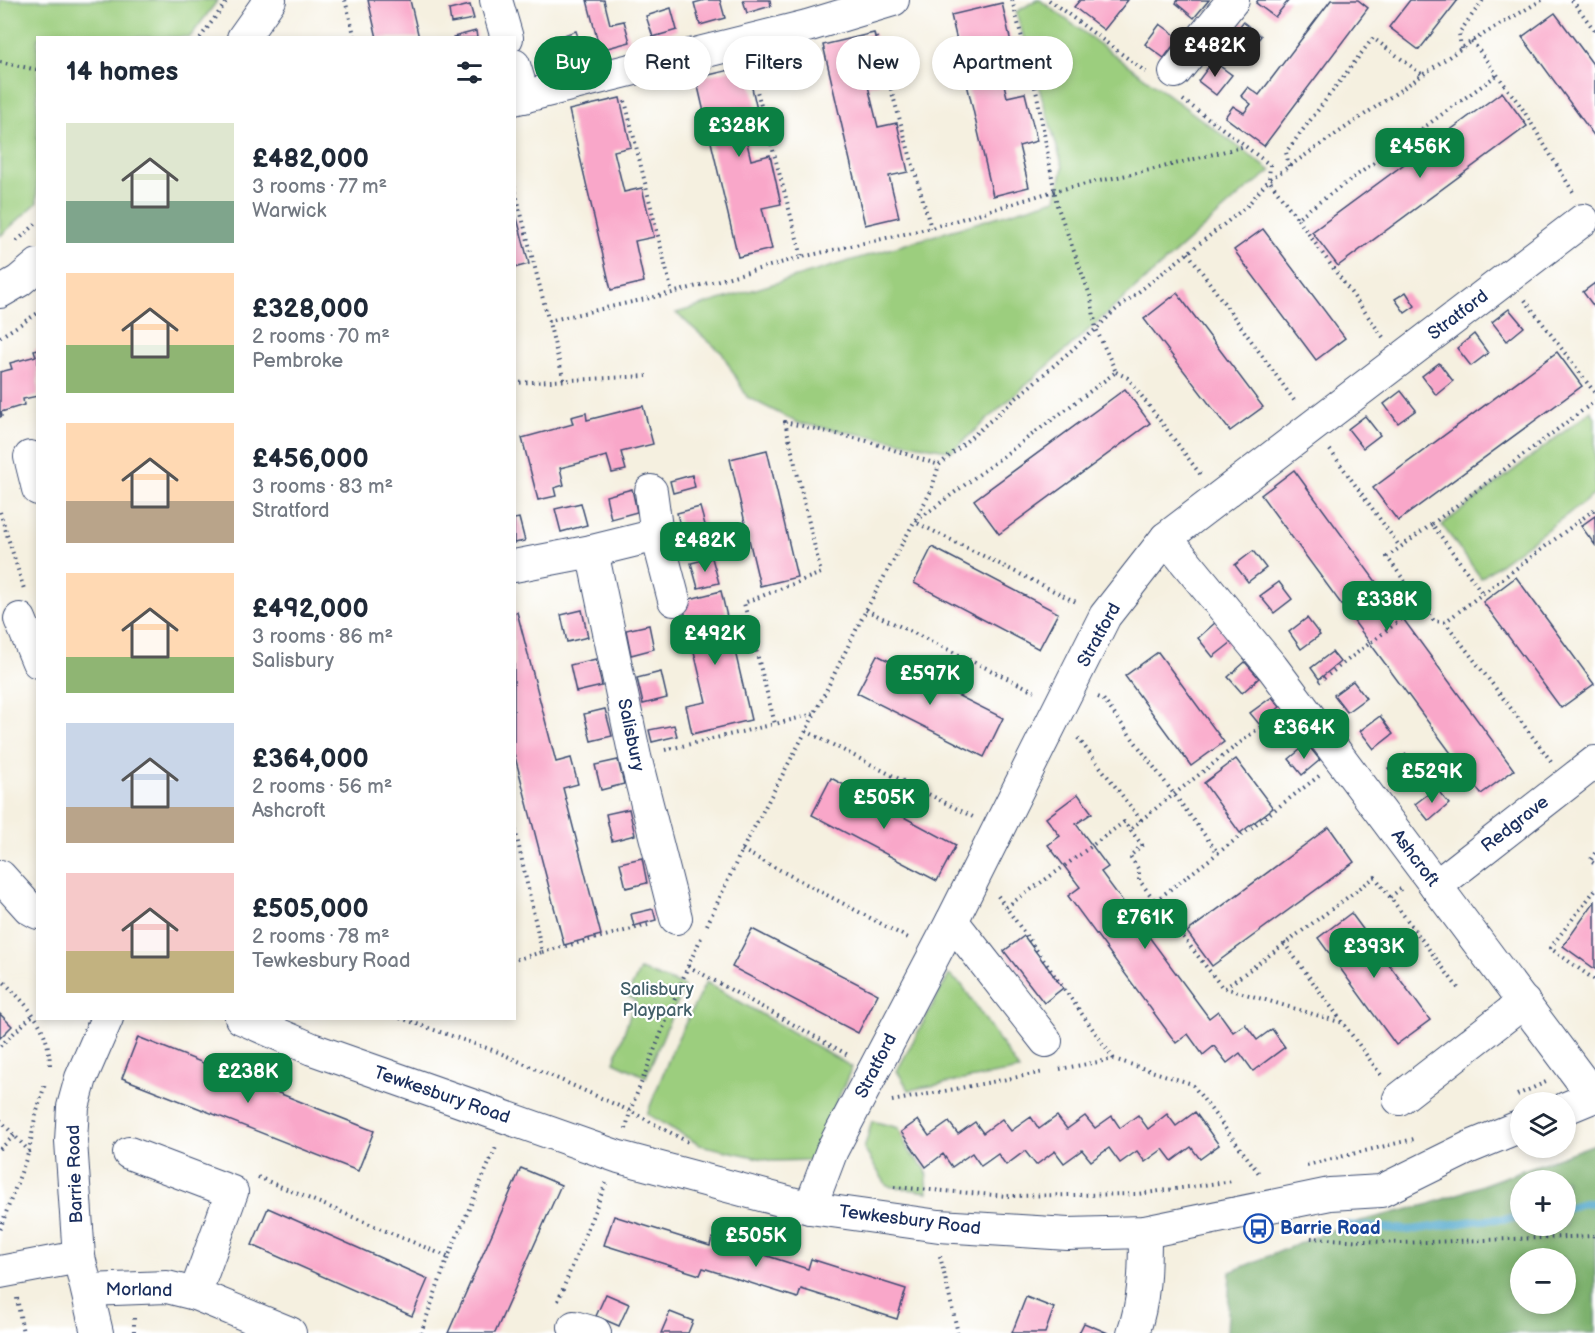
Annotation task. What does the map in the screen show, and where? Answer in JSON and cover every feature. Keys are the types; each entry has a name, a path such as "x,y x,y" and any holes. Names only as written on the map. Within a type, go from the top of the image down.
{"street":[{"path":"244,36 270,0"},
{"path":"496,0 506,36"},
{"path":"1168,82 1233,0"},
{"path":"768,36 880,4"},
{"path":"516,78 519,98 723,47"},
{"name":"Stratford","path":"810,1208 832,1150 998,830 1105,616 1166,538 1583,220"},
{"path":"0,292 19,281 36,267"},
{"path":"30,457 36,481"},
{"path":"651,491 657,535 674,600"},
{"path":"516,566 592,551 657,535"},
{"name":"Ashcroft","path":"1166,538 1272,667 1524,1002 1573,1068 1585,1100"},
{"name":"Salisbury","path":"592,551 635,757 676,918"},
{"path":"19,621 36,658"},
{"name":"Redgrave","path":"1436,886 1595,762"},
{"path":"0,876 29,908 36,912"},
{"path":"951,921 1046,1041"},
{"path":"1399,1099 1524,1002"},
{"name":"Barrie Road","path":"97,1333 79,1257 71,1141 73,1107 81,1078 106,1020"},
{"name":"Tewkesbury Road","path":"246,1020 312,1049 619,1158 810,1208 939,1226 1068,1234 1145,1232 1330,1194 1381,1191 1470,1147 1510,1116"},
{"path":"129,1153 232,1192 195,1294"},
{"path":"1133,1333 1139,1316 1144,1283 1145,1232"},
{"path":"0,1272 79,1257"},
{"name":"Morland","path":"88,1290 167,1287 195,1294 290,1333"}],"path":[{"path":"201,36 228,0"},
{"path":"345,0 354,36"},
{"path":"1012,0 1037,95 1057,205 1091,298 1095,329 1116,372 1128,378 1218,498"},
{"path":"1049,0 1168,82 1270,165 1269,180 1399,359"},
{"path":"1461,48 1459,33 1483,0"},
{"path":"576,1321 610,1173 619,1158 630,1111 688,966 742,850 806,731 866,610 932,491 939,465 1113,312 1246,207 1269,180 1461,48 1542,0"},
{"path":"1572,0 1595,31"},
{"path":"880,4 931,228"},
{"path":"1289,166 1286,152 1373,38 1423,75"},
{"path":"1472,41 1522,108 1587,217 1583,220"},
{"path":"0,62 36,70"},
{"path":"618,74 672,293"},
{"path":"1297,218 1497,75"},
{"path":"757,90 801,257"},
{"path":"548,321 672,293 801,257 931,228 1054,191 1245,146"},
{"path":"516,194 564,381"},
{"path":"1188,253 1400,547"},
{"path":"1508,277 1595,393"},
{"path":"0,337 36,314"},
{"path":"915,522 1116,372"},
{"path":"516,383 647,376"},
{"path":"1595,401 1387,557 1434,621 1445,622 1595,509"},
{"path":"775,724 744,603 821,573 785,422 867,441 939,465"},
{"path":"0,512 26,598 19,621"},
{"path":"915,522 1105,616"},
{"path":"1432,524 1483,594"},
{"path":"866,610 1062,703 1103,699 1218,853"},
{"path":"1445,622 1568,783"},
{"path":"1062,703 1073,730 1141,820 1130,830"},
{"path":"635,757 814,714"},
{"path":"806,731 998,830"},
{"path":"1156,903 1155,901 1341,759"},
{"path":"1006,907 1124,822 1142,845 1130,856 1139,870 1139,880 1222,987 1343,1023"},
{"path":"516,833 543,952"},
{"path":"742,850 934,952"},
{"path":"1595,854 1590,861 1595,864"},
{"path":"978,868 1114,1059"},
{"path":"1225,988 1375,877 1458,988"},
{"path":"1595,890 1550,948 1595,980"},
{"path":"516,959 676,918"},
{"path":"1284,944 1399,1099"},
{"path":"688,966 874,1069"},
{"path":"0,978 36,1018"},
{"path":"0,1046 34,1014"},
{"path":"0,1229 30,1151 35,1118 51,1066 47,1040 37,1020"},
{"path":"406,1020 498,1052 630,1111 691,1144"},
{"path":"854,1108 1114,1059 1192,1084 1262,1176 1252,1178"},
{"path":"1533,1092 1539,1086 1573,1068"},
{"path":"0,1120 30,1151"},
{"path":"0,1149 15,1135"},
{"path":"1296,1168 1412,1140 1422,1135"},
{"path":"421,1333 448,1257 500,1138"},
{"path":"249,1173 448,1257"},
{"path":"883,1186 1007,1196 1102,1195 1138,1194 1243,1179"},
{"path":"939,1226 937,1245 958,1333"},
{"path":"1311,1238 1400,1243 1595,1236"}],"green space":[{"path":"0,0 218,0 191,36 36,36 36,204 0,236"},
{"path":"1040,0 1271,171 1246,190 952,451 798,423 747,397 722,353 676,313 1056,199 1063,167 1040,90 1073,90 1073,36 1023,36 1016,12"},
{"path":"1591,411 1595,417 1595,494 1481,578 1442,525"},
{"name":"Salisbury Playpark","path":"640,970 684,986 646,1077 614,1062 635,1000 627,996"},
{"path":"949,975 962,985 1019,1070 909,1090 897,1071"},
{"path":"706,982 852,1067 811,1160 773,1161 700,1145 647,1114 674,1046"},
{"path":"872,1121 899,1128 909,1152 926,1169 928,1192 887,1186 864,1149"},
{"path":"1595,1144 1595,1333 1227,1333 1230,1272 1344,1225 1430,1204 1510,1175 1510,1236 1576,1236 1576,1170 1524,1170 1556,1158 1576,1158 1576,1151"}],"building":[{"path":"368,0 410,0 419,36 377,36"},
{"path":"587,0 604,0 610,24 624,21 628,36 624,36 624,44 612,47 612,36 596,36"},
{"path":"720,0 725,18 700,25 694,3"},
{"path":"743,0 770,0 771,6 747,13"},
{"path":"1080,0 1128,0 1104,30 1074,7"},
{"path":"1178,0 1209,0 1194,18 1176,3"},
{"path":"1258,0 1289,0 1275,17 1256,3"},
{"path":"1331,0 1358,0 1368,8 1264,146 1225,117 1233,106 1244,113 1251,104 1241,96 1248,87 1259,95"},
{"path":"1410,0 1458,0 1419,50 1389,27"},
{"path":"1002,3 1010,36 956,36 951,15"},
{"path":"470,5 474,19 451,23 449,10"},
{"path":"671,8 677,30 653,36 646,16"},
{"path":"1555,13 1595,67 1595,137 1522,37"},
{"path":"1243,22 1261,36 1246,56 1228,42"},
{"path":"1160,24 1179,38 1164,58 1145,44"},
{"path":"476,31 477,36 457,36"},
{"path":"576,31 578,36 561,36"},
{"path":"836,42 836,90 869,90 878,127 897,123 908,172 889,176 899,217 865,225 824,45"},
{"path":"1213,61 1232,75 1216,95 1198,81"},
{"path":"723,72 723,90 752,90 758,114 741,118 751,160 770,155 781,204 762,208 772,249 738,257 699,90 711,90 711,74"},
{"path":"968,90 1005,90 1007,97 1025,93 1037,141 1019,146 1029,187 993,196"},
{"path":"1502,92 1527,126 1338,266 1312,232"},
{"path":"620,98 631,147 614,151 624,192 642,188 654,237 635,241 644,282 611,290 569,110"},
{"path":"516,218 529,264 516,267"},
{"path":"1263,229 1345,338 1316,360 1234,250"},
{"path":"1595,283 1595,308 1583,292"},
{"path":"1406,292 1415,306 1405,313 1395,299"},
{"path":"1177,293 1263,407 1230,431 1144,319"},
{"path":"1509,309 1524,327 1507,341 1492,322"},
{"path":"1474,334 1488,353 1471,366 1457,348"},
{"path":"1557,352 1582,386 1398,521 1373,488"},
{"path":"36,356 36,396 23,399 24,405 1,412 0,417 0,372 12,369 10,363"},
{"path":"1439,363 1453,381 1436,395 1422,376"},
{"path":"1125,389 1150,423 999,534 974,500"},
{"path":"1401,391 1416,410 1398,423 1384,404"},
{"path":"643,406 653,444 621,452 626,470 612,473 607,456 560,468 564,485 554,488 556,496 538,500 522,438 573,424 571,417 586,413 587,420"},
{"path":"1365,416 1380,435 1363,448 1348,429"},
{"path":"767,450 797,577 760,586 730,459"},
{"path":"1294,470 1514,770 1481,794 1261,495"},
{"path":"692,475 695,487 673,493 670,481"},
{"path":"632,489 637,512 611,519 606,496"},
{"path":"581,503 587,525 561,532 555,509"},
{"path":"700,507 707,532 683,538 677,513"},
{"path":"1595,516 1595,545 1581,526"},
{"path":"519,518 525,541 516,543 516,519"},
{"path":"932,547 1058,613 1039,649 914,583"},
{"path":"1253,551 1266,568 1248,582 1235,565"},
{"path":"712,558 719,583 698,588 691,563"},
{"path":"1516,577 1594,684 1561,708 1483,602"},
{"path":"1279,582 1292,599 1274,613 1260,596"},
{"path":"721,591 751,720 692,734 686,706 706,702 682,601"},
{"path":"582,610 588,637 567,642 561,615"},
{"path":"516,612 556,762 571,758 578,784 563,788 601,935 564,945 516,761"},
{"path":"1307,618 1320,635 1301,649 1289,632"},
{"path":"1216,622 1232,642 1213,657 1198,638"},
{"path":"649,625 654,649 631,655 626,630"},
{"path":"1158,652 1224,742 1191,766 1125,676"},
{"path":"1332,652 1340,662 1319,679 1311,668"},
{"path":"877,655 1003,718 984,757 857,693"},
{"path":"596,659 602,686 576,692 570,665"},
{"path":"1245,662 1259,678 1242,693 1228,677"},
{"path":"661,672 667,698 643,704 637,678"},
{"path":"1353,681 1366,698 1347,712 1334,695"},
{"path":"1272,697 1280,707 1259,724 1250,713"},
{"path":"605,709 612,736 591,741 584,714"},
{"path":"1288,715 1296,725 1275,742 1267,732"},
{"path":"1380,716 1393,734 1374,749 1360,731"},
{"path":"674,725 677,736 652,742 649,730"},
{"path":"1307,744 1320,760 1302,775 1289,759"},
{"path":"1406,754 1419,770 1402,785 1388,768"},
{"path":"1236,759 1273,808 1240,833 1204,783"},
{"path":"618,760 624,784 601,790 595,765"},
{"path":"831,778 956,845 937,881 812,815"},
{"path":"1436,788 1449,804 1429,821 1415,804"},
{"path":"1078,794 1092,813 1076,824 1108,867 1101,872 1209,1018 1218,1011 1233,1032 1245,1024 1257,1040 1272,1029 1285,1047 1253,1071 1240,1053 1227,1063 1214,1046 1203,1055 1188,1034 1176,1043 1068,896 1080,887 1048,845 1060,836 1046,818"},
{"path":"629,809 635,835 612,841 606,814"},
{"path":"1329,827 1354,862 1212,966 1187,932"},
{"path":"642,858 647,883 626,888 620,863"},
{"path":"1595,901 1595,969 1563,946"},
{"path":"653,909 656,920 634,926 631,914"},
{"path":"1351,913 1430,1020 1396,1045 1318,938"},
{"path":"752,929 878,994 858,1033 732,967"},
{"path":"1024,936 1063,988 1044,1003 1004,951"},
{"path":"0,1014 12,1026 0,1038"},
{"path":"138,1037 374,1131 358,1171 122,1078"},
{"path":"1195,1112 1219,1145 1200,1159 1191,1147 1172,1161 1163,1149 1145,1162 1137,1151 1120,1163 1109,1148 1091,1161 1082,1150 1064,1163 1055,1151 1036,1165 1025,1151 1006,1165 998,1154 981,1166 972,1153 952,1167 943,1154 926,1167 901,1132 918,1120 929,1136 949,1122 958,1134 975,1122 983,1133 1002,1119 1011,1131 1031,1117 1039,1129 1057,1116 1067,1129 1085,1116 1095,1128 1112,1116 1120,1128 1138,1115 1148,1129 1167,1114 1176,1126"},
{"path":"521,1168 561,1185 495,1333 448,1333"},
{"path":"268,1208 428,1279 412,1316 252,1245"},
{"path":"614,1216 710,1246 712,1238 808,1269 811,1259 906,1289 897,1319 801,1289 798,1298 703,1268 700,1275 604,1245"},
{"path":"606,1294 629,1304 619,1326 596,1316"},
{"path":"1026,1297 1054,1308 1045,1333 1012,1333"},
{"path":"670,1312 693,1321 688,1333 661,1333"},
{"path":"1084,1323 1108,1333 1079,1333"}],"waterway":[{"path":"1576,1205 1595,1203"},
{"path":"1344,1225 1411,1230 1481,1220 1510,1219"}],"place":[{"name":"Barrie Road","path":"1259,1228"}]}
